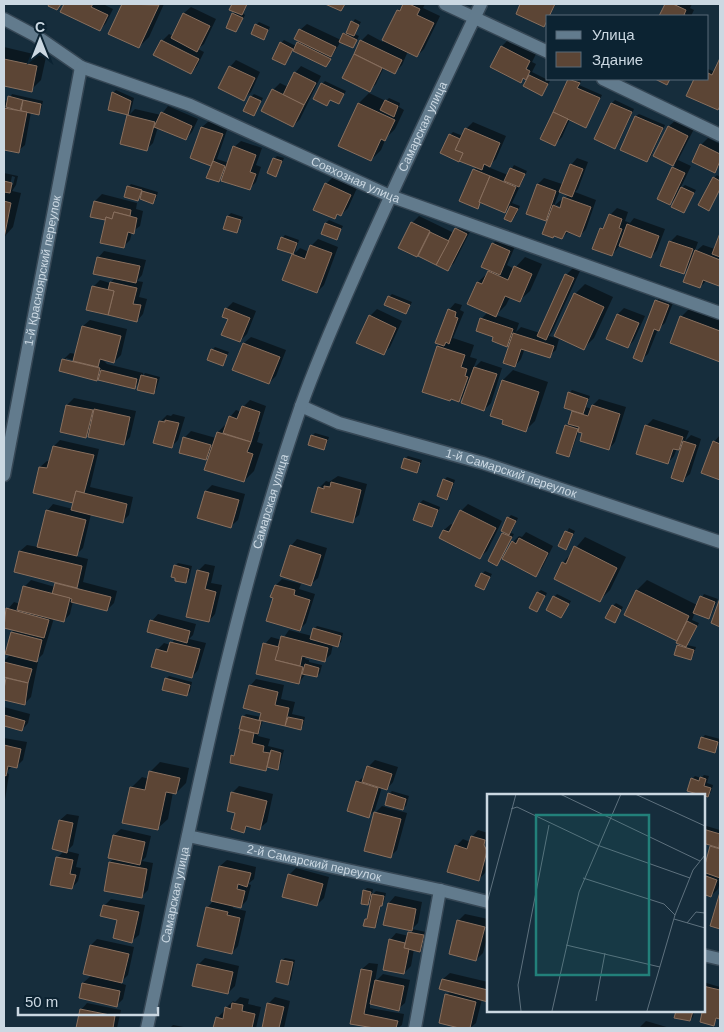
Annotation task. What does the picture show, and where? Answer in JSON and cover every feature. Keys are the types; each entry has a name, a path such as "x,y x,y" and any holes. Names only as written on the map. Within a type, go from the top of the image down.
{"street":[{"path":"445,4 546,51"},
{"name":"Самарская улица","path":"148,1028 234,630 271,499 301,406 320,356 390,196 481,4"},
{"name":"Совхозная улица","path":"4,19 36,36 81,67 190,105 390,196 720,313"},
{"name":"1-й Красноярский переулок","path":"4,475 81,67"},
{"path":"605,80 720,135"},
{"name":"1-й Самарский переулок","path":"301,406 338,423 483,463 720,542"},
{"name":"2-й Самарский переулок","path":"188,836 487,902"},
{"path":"416,1028 440,890"},
{"path":"704,954 720,959"}],"building":[{"path":"49,4 61,4 57,10 48,6"},
{"path":"64,4 93,4 91,7 108,15 100,31 60,12"},
{"path":"122,4 159,5 139,48 108,34"},
{"path":"232,4 247,4 242,15 229,10"},
{"path":"325,4 345,4 341,11"},
{"path":"403,4 409,4 420,9 417,15 434,23 417,57 382,40 397,10 400,11"},
{"path":"520,4 555,4 550,15 546,15 544,27 516,14"},
{"path":"665,4 673,4 686,10 684,15 660,15"},
{"path":"183,13 210,26 197,52 171,38"},
{"path":"232,13 243,18 236,32 226,28"},
{"path":"351,21 359,25 354,36 346,33"},
{"path":"255,24 268,30 264,40 251,34"},
{"path":"299,29 336,47 331,57 294,39"},
{"path":"343,33 357,40 353,48 339,42"},
{"path":"161,40 199,59 191,74 153,55"},
{"path":"360,40 402,60 395,74 354,54"},
{"path":"280,42 293,49 285,65 272,59"},
{"path":"297,42 331,59 326,67 293,51"},
{"path":"501,46 530,61 526,69 530,71 526,80 523,78 521,83 490,67"},
{"path":"354,54 382,68 370,92 342,78"},
{"path":"720,58 720,106 718,110 686,96 694,80 709,80 709,74 712,75"},
{"path":"4,59 37,66 32,92 4,86"},
{"path":"229,66 255,78 244,101 218,88"},
{"path":"294,72 316,83 304,105 283,95"},
{"path":"529,75 548,84 542,96 523,86"},
{"path":"568,80 580,83 577,88 600,98 586,128 553,112"},
{"path":"657,80 670,80 667,85"},
{"path":"321,83 344,94 339,104 330,100 327,106 313,99"},
{"path":"272,89 304,105 293,127 261,111"},
{"path":"112,92 131,101 128,115 108,110"},
{"path":"8,96 23,100 20,111 6,107"},
{"path":"250,96 261,101 254,116 243,111"},
{"path":"23,100 41,104 39,115 21,111"},
{"path":"385,100 398,106 394,117 380,110"},
{"path":"358,103 395,120 385,141 381,139 371,161 338,146"},
{"path":"611,103 632,112 615,149 594,139"},
{"path":"4,108 27,112 19,153 4,150"},
{"path":"161,112 192,126 186,140 154,127"},
{"path":"553,112 568,119 555,146 540,139"},
{"path":"127,115 155,122 147,151 120,144"},
{"path":"635,116 663,128 647,162 620,150"},
{"path":"668,126 688,136 673,166 653,156"},
{"path":"201,127 223,134 211,166 190,158"},
{"path":"465,128 500,143 490,167 484,164 482,170 459,161 463,153 455,150"},
{"path":"449,134 460,139 455,150 463,153 459,162 440,153"},
{"path":"700,144 720,154 720,161 715,173 692,162"},
{"path":"233,146 256,155 250,172 256,174 250,190 221,181"},
{"path":"273,158 282,161 276,177 267,173"},
{"path":"213,161 225,166 219,182 206,178"},
{"path":"570,164 583,169 572,197 559,192"},
{"path":"672,167 685,173 670,205 657,199"},
{"path":"510,168 525,174 519,187 504,181"},
{"path":"473,169 490,176 478,209 459,201"},
{"path":"490,176 516,187 505,213 479,202"},
{"path":"713,177 720,181 720,189 709,211 698,205"},
{"path":"4,181 12,183 10,193 4,192"},
{"path":"325,183 351,195 341,216 337,214 335,219 313,210"},
{"path":"537,184 556,191 546,221 526,214"},
{"path":"127,186 142,190 138,201 124,197"},
{"path":"681,187 694,193 684,213 671,207"},
{"path":"142,191 156,195 153,204 140,199"},
{"path":"563,197 591,207 580,237 566,231 562,239 542,234 553,205 560,208"},
{"path":"4,201 11,203 4,238"},
{"path":"94,201 131,210 130,216 114,212 112,219 106,217 105,220 90,217"},
{"path":"510,206 518,209 511,222 504,219"},
{"path":"114,212 137,218 134,234 128,232 124,248 100,243 106,217 112,219"},
{"path":"609,214 622,219 619,228 622,229 612,256 592,249 600,228 603,229"},
{"path":"227,216 241,220 237,233 223,229"},
{"path":"411,222 430,231 417,257 398,248"},
{"path":"325,223 341,229 337,240 321,234"},
{"path":"627,224 659,236 651,258 619,246"},
{"path":"455,228 467,234 448,271 436,265"},
{"path":"430,232 449,241 436,265 418,256"},
{"path":"720,233 720,257 712,254"},
{"path":"281,237 297,243 293,254 277,249"},
{"path":"669,241 693,249 684,274 660,266"},
{"path":"492,243 510,251 500,275 481,267"},
{"path":"310,245 332,253 317,293 282,280 292,254 305,259"},
{"path":"695,250 720,260 719,286 703,280 700,288 683,282"},
{"path":"97,257 140,266 136,283 93,274"},
{"path":"514,266 532,274 520,302 505,296 496,317 467,304 477,282 482,284 488,271 508,280"},
{"path":"565,274 574,278 546,340 537,336"},
{"path":"110,282 137,288 133,304 141,305 137,322 108,315 114,291 108,290"},
{"path":"92,286 114,291 108,315 86,310"},
{"path":"574,293 604,307 584,350 554,336"},
{"path":"388,296 410,305 406,314 384,305"},
{"path":"655,300 669,305 659,331 654,329 642,362 633,358"},
{"path":"225,308 250,318 240,342 221,335 228,319 222,317"},
{"path":"448,309 456,312 455,317 458,318 449,344 446,342 444,346 435,343"},
{"path":"617,314 639,323 628,348 606,339"},
{"path":"369,315 396,328 384,355 356,343"},
{"path":"680,316 720,331 720,362 670,343"},
{"path":"480,318 513,329 507,347 492,341 493,337 476,331"},
{"path":"82,326 121,336 114,363 100,359 98,367 73,361"},
{"path":"513,333 554,346 550,358 521,349 515,367 503,363"},
{"path":"243,343 280,357 269,384 232,370"},
{"path":"437,346 465,355 461,367 467,369 465,376 468,377 459,402 422,392"},
{"path":"211,349 227,355 223,366 207,360"},
{"path":"62,359 100,368 97,381 59,371"},
{"path":"474,367 497,374 484,411 461,403"},
{"path":"101,370 137,379 135,389 98,380"},
{"path":"141,375 157,379 154,394 137,390"},
{"path":"502,380 539,392 526,432 502,424 503,420 490,416"},
{"path":"568,392 588,399 583,414 564,408"},
{"path":"66,405 93,410 86,438 60,432"},
{"path":"592,405 620,414 609,450 580,441 582,433 578,432 579,427 568,424 572,411 588,416"},
{"path":"242,406 260,412 251,442 223,433 229,416 237,419"},
{"path":"94,409 130,417 124,445 88,437"},
{"path":"165,420 179,423 172,448 153,443 159,421 165,422"},
{"path":"565,425 578,429 569,457 556,453"},
{"path":"645,425 683,437 679,450 673,449 668,464 636,454"},
{"path":"217,432 251,442 247,452 253,454 244,482 204,470"},
{"path":"311,435 327,440 324,450 308,445"},
{"path":"183,437 211,445 206,460 179,453"},
{"path":"683,441 696,445 683,482 671,478"},
{"path":"713,441 720,444 720,480 701,473"},
{"path":"53,446 94,455 84,493 76,491 73,503 33,493 39,467 47,468"},
{"path":"404,458 420,463 417,473 401,468"},
{"path":"443,479 453,483 447,500 437,496"},
{"path":"331,482 361,490 353,523 311,512 318,487 324,489 324,486 330,487"},
{"path":"76,491 127,504 123,523 71,510"},
{"path":"205,491 239,500 231,528 197,518"},
{"path":"419,503 438,510 432,527 413,520"},
{"path":"46,510 86,520 77,556 37,547"},
{"path":"460,510 496,528 480,559 439,538 443,530 449,532"},
{"path":"507,517 516,521 509,535 501,531"},
{"path":"565,531 573,534 566,550 558,546"},
{"path":"502,533 512,537 497,566 488,561"},
{"path":"519,538 548,553 536,577 502,559 512,541 516,544"},
{"path":"290,545 321,555 311,586 280,576"},
{"path":"574,546 617,568 600,602 554,579 562,562 566,564"},
{"path":"19,551 82,566 77,588 14,572"},
{"path":"174,565 189,569 186,583 175,581 175,578 171,577"},
{"path":"197,570 209,573 205,589 216,592 209,622 186,617"},
{"path":"481,573 490,577 484,590 475,586"},
{"path":"55,583 111,597 107,611 71,602 72,599 52,594"},
{"path":"275,585 295,590 294,595 310,600 300,631 266,621 273,598 270,597"},
{"path":"23,586 70,598 64,622 17,610"},
{"path":"636,590 689,616 677,641 624,615"},
{"path":"537,592 545,596 537,612 529,608"},
{"path":"553,596 569,604 561,618 546,610"},
{"path":"700,596 715,602 709,619 693,613"},
{"path":"720,598 720,627 711,623"},
{"path":"612,605 621,610 615,623 605,618"},
{"path":"6,608 49,620 44,638 4,628"},
{"path":"150,620 190,631 187,643 147,632"},
{"path":"687,621 697,626 686,647 676,643"},
{"path":"313,628 341,636 338,647 310,639"},
{"path":"11,632 42,640 37,662 5,654"},
{"path":"281,636 328,648 325,662 302,656 300,666 275,660"},
{"path":"170,642 200,649 192,678 151,667 156,649 167,652"},
{"path":"263,643 279,647 275,660 303,667 299,684 256,674"},
{"path":"677,645 694,650 691,660 674,655"},
{"path":"4,662 32,669 28,683 4,677"},
{"path":"305,664 319,668 317,677 302,674"},
{"path":"6,678 28,683 25,705 4,700"},
{"path":"165,678 190,685 187,696 162,690"},
{"path":"249,685 278,692 275,705 289,708 285,726 259,720 261,713 243,708"},
{"path":"4,715 25,721 22,731 4,726"},
{"path":"242,716 261,721 258,734 239,729"},
{"path":"288,717 303,720 301,730 285,726"},
{"path":"240,730 254,733 252,743 264,746 263,752 270,753 266,771 230,763 231,755 234,756"},
{"path":"701,737 718,742 715,753 698,748"},
{"path":"4,745 21,749 17,768 8,766 6,776 4,775"},
{"path":"271,750 281,753 278,770 267,767"},
{"path":"367,766 392,774 387,790 362,782"},
{"path":"149,771 180,778 176,794 166,792 158,830 122,823 130,787 145,790"},
{"path":"700,777 706,779 704,786 711,788 708,797 704,794 687,791 691,778 699,781"},
{"path":"356,781 378,788 369,818 347,811"},
{"path":"231,792 267,801 260,830 246,826 244,833 231,829 235,813 227,811"},
{"path":"388,793 406,799 403,810 385,805"},
{"path":"374,812 401,819 391,858 364,851"},
{"path":"59,820 73,823 67,853 52,849"},
{"path":"704,829 720,834 719,848 704,843"},
{"path":"113,835 145,842 140,865 108,858"},
{"path":"471,836 485,840 484,845 487,851 479,881 447,872 455,845 467,849"},
{"path":"710,846 720,849 720,878 704,872"},
{"path":"56,857 73,860 70,874 76,875 72,889 50,885"},
{"path":"109,862 147,869 142,898 104,891"},
{"path":"219,866 251,873 247,887 238,884 237,889 245,891 241,908 211,901"},
{"path":"288,874 323,884 317,906 282,897"},
{"path":"704,875 717,880 711,897 704,894"},
{"path":"363,890 371,892 368,905 361,904"},
{"path":"720,892 720,929 710,926"},
{"path":"372,894 384,896 375,928 363,926 365,919 367,919"},
{"path":"388,903 416,909 412,931 383,925"},
{"path":"103,905 139,912 132,943 113,938 117,920 100,916"},
{"path":"206,907 228,912 227,915 240,918 232,954 197,946"},
{"path":"457,920 485,927 476,961 449,954"},
{"path":"408,932 424,935 420,952 404,948"},
{"path":"389,939 405,943 404,948 409,949 404,974 383,970"},
{"path":"90,945 129,954 122,983 83,974"},
{"path":"281,960 293,962 288,985 276,982"},
{"path":"197,964 233,972 228,994 192,986"},
{"path":"361,969 372,971 364,1014 398,1021 396,1028 374,1028 350,1024"},
{"path":"442,979 487,990 487,1002 439,989"},
{"path":"375,980 404,986 399,1011 370,1004"},
{"path":"82,983 120,991 117,1007 79,998"},
{"path":"704,986 720,990 720,1019 716,1018 714,1026 700,1022 702,1012 704,1012"},
{"path":"445,994 476,1002 470,1028 459,1028 439,1023"},
{"path":"232,1003 243,1005 242,1011 255,1014 252,1028 213,1028 216,1017 223,1019 225,1007 231,1009"},
{"path":"267,1003 284,1007 279,1028 262,1028"},
{"path":"80,1009 115,1016 113,1028 76,1028"},
{"path":"676,1012 693,1012 690,1021 674,1018"}]}
